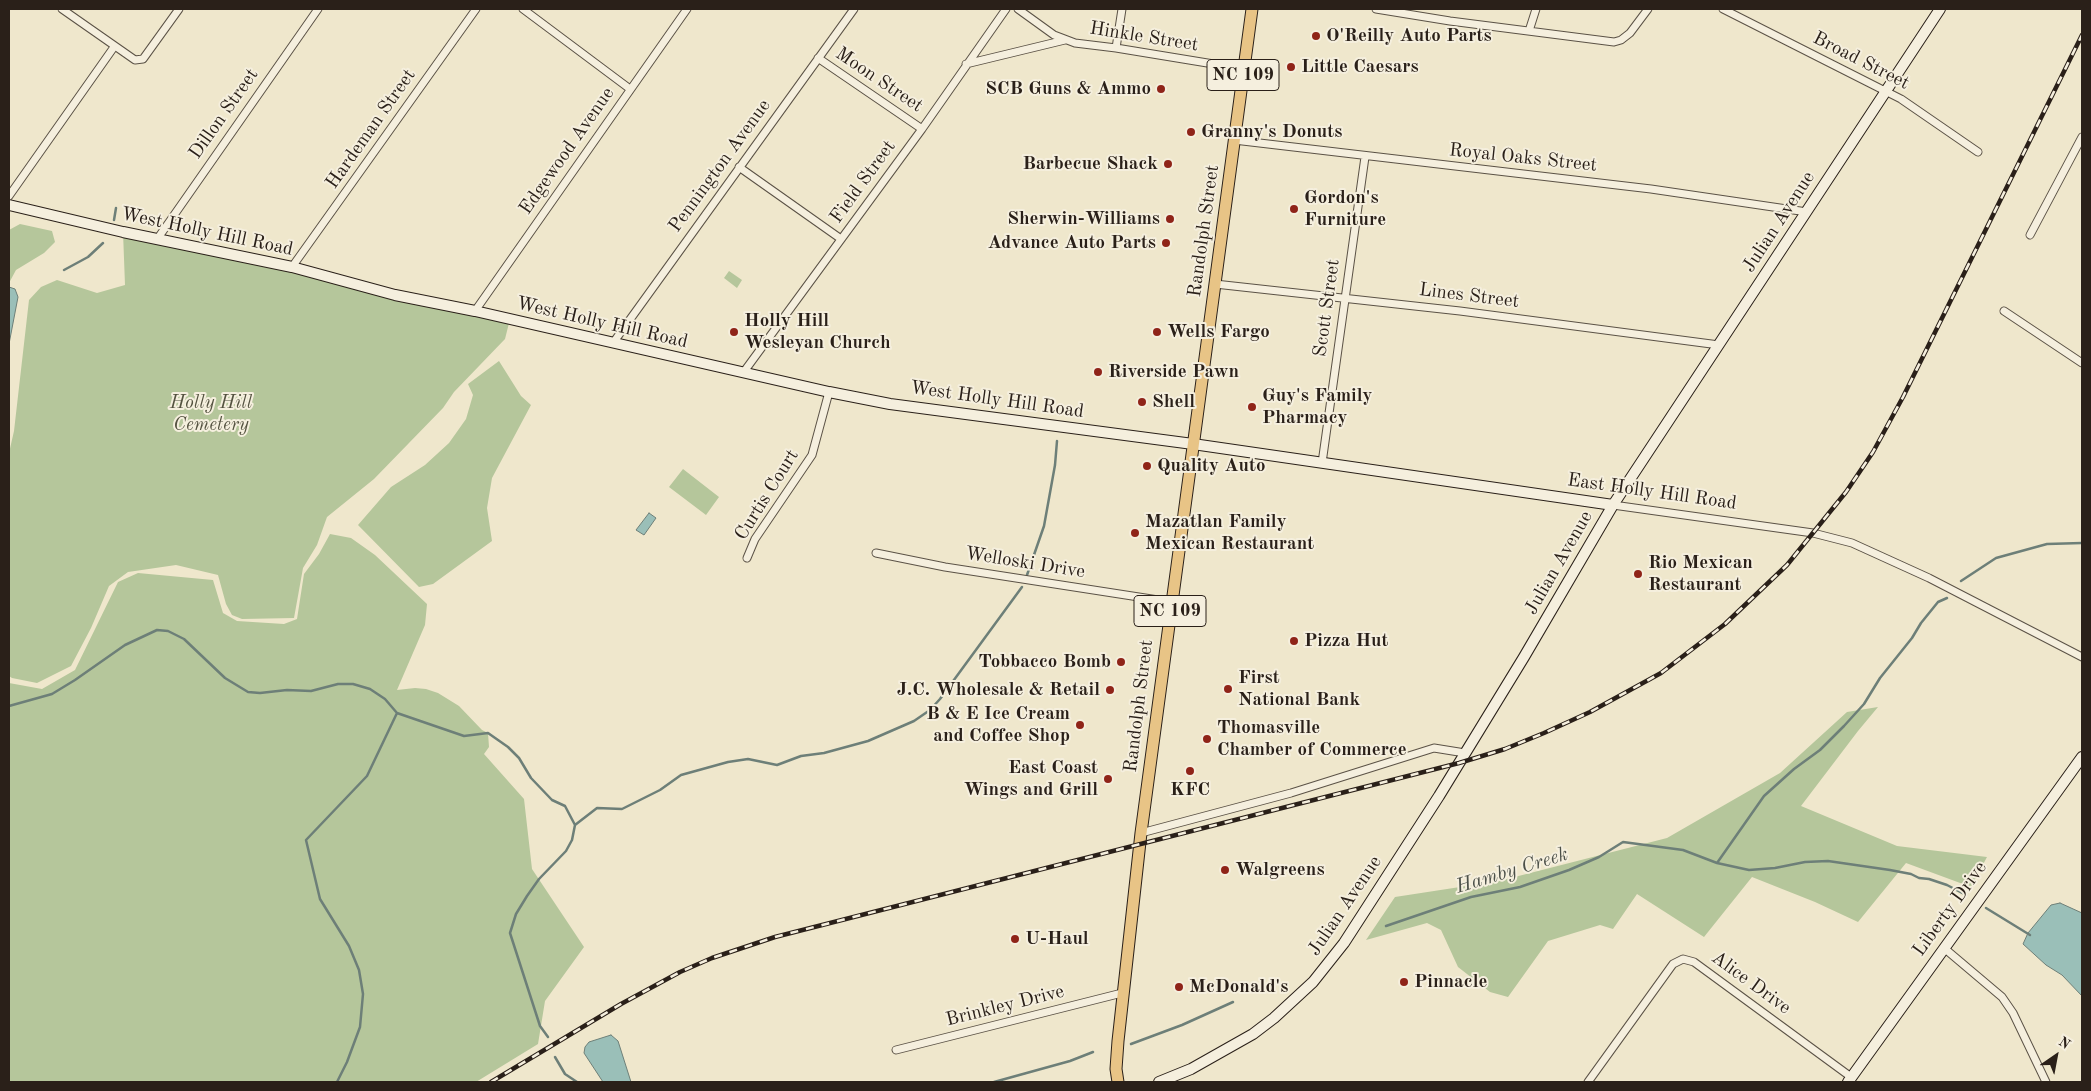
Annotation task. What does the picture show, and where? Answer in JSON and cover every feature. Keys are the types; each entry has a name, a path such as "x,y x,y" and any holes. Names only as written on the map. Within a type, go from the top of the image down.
{"main road":[{"name":"Randolph Street","path":"1118,1082 1117,1060 1122,994 1140,833 1252,9"}],"street":[{"path":"62,9 135,60 143,59 179,9"},
{"name":"Dillon Street","path":"158,238 318,9"},
{"name":"Hardeman Street","path":"292,267 476,9"},
{"path":"523,9 630,88"},
{"name":"Edgewood Avenue","path":"475,311 687,9"},
{"name":"Pennington Avenue","path":"613,343 854,9"},
{"name":"Field Street","path":"743,373 922,129 1006,9"},
{"name":"Hinkle Street","path":"1018,9 1065,40 1244,69"},
{"path":"1116,48 1122,9"},
{"path":"1376,9 1614,42 1621,40 1630,33 1648,9"},
{"path":"1529,31 1536,9"},
{"name":"Julian Avenue","path":"1159,1082 1191,1069 1253,1034 1274,1018 1313,982 1344,944 1465,753 1613,504 1940,9"},
{"name":"Broad Street","path":"1728,10 1902,99 1978,152"},
{"path":"966,64 1065,40"},
{"path":"9,196 114,47"},
{"name":"Moon Street","path":"818,58 922,129"},
{"path":"2030,234 2082,137"},
{"name":"Royal Oaks Street","path":"1234,140 1365,157 1651,189 1807,212"},
{"name":"Scott Street","path":"1322,464 1365,157"},
{"path":"739,167 841,239"},
{"name":"West Holly Hill Road","path":"9,205 292,267 395,295 475,311 830,392 890,404 1193,444"},
{"name":"Lines Street","path":"1215,284 1344,298 1719,345"},
{"path":"2004,311 2082,363"},
{"name":"Curtis Court","path":"747,558 755,538 812,455 830,392"},
{"name":"East Holly Hill Road","path":"1193,444 1813,533 1852,543 1929,578 2082,657"},
{"name":"Welloski Drive","path":"876,553 945,568 1171,602"},
{"path":"1140,833 1291,793 1434,748 1465,753"},
{"name":"Liberty Drive","path":"1850,1080 2082,757"},
{"path":"1944,948 2002,997 2013,1013 2046,1082"},
{"name":"Alice Drive","path":"1588,1082 1673,964 1683,959 1694,962 1850,1080"},
{"name":"Brinkley Drive","path":"896,1050 1122,994"}],"green space":[{"path":"20,224 52,231 55,242 44,253 16,270 9,283 9,230"},
{"name":"Holly Hill Cemetery","path":"123,232 510,319 505,339 454,392 443,408 374,479 327,517 317,545 303,568 294,618 242,619 232,615 226,604 218,575 176,565 128,572 109,586 91,628 71,666 37,683 12,678 9,676 9,453 14,431 29,300 41,287 57,280 97,293 125,285"},
{"path":"729,271 742,280 737,288 724,278"},
{"path":"499,361 521,396 531,405 492,478 487,508 492,541 433,584 419,587 358,525 391,487 425,465 449,443 466,419 473,395 468,384"},
{"path":"683,469 719,497 706,515 669,487"},
{"path":"330,534 351,538 375,555 427,604 425,625 397,690 426,689 438,693 459,706 482,730 488,733 489,747 484,754 524,799 532,869 584,947 545,1001 538,1044 476,1082 9,1082 9,683 42,689 75,670 118,582 138,573 213,580 223,613 237,621 284,624 297,619 304,574 319,554"},
{"path":"1878,707 1801,806 1897,846 1987,857 1971,887 1906,863 1858,922 1815,902 1752,877 1704,937 1637,894 1613,929 1600,925 1548,941 1508,997 1490,992 1458,967 1441,930 1427,923 1366,940 1395,897 1499,881 1667,838 1780,773 1847,712"}],"water":[{"path":"9,287 15,289 18,297 9,344"},
{"path":"649,513 656,518 644,535 636,530"},
{"path":"2060,903 2082,913 2082,996 2062,975 2046,965 2023,944 2028,933 2051,905"},
{"path":"611,1035 618,1041 631,1082 603,1082 584,1053 585,1047 589,1042"}],"waterway":[{"path":"114,220 116,208"},
{"path":"64,270 88,257 103,243"},
{"path":"1027,575 1044,526 1055,465 1057,441"},
{"path":"1961,581 1996,558 2047,544 2082,543"},
{"path":"575,825 597,808 622,809 660,790 681,775 728,762 748,759 777,765 801,756 824,753 868,741 914,721 930,710 940,699 1022,587"},
{"path":"1717,863 1764,796 1794,769 1820,750 1844,726 1864,704 1880,678 1912,638 1921,623 1938,602 1947,598"},
{"name":"Hamby Creek","path":"9,706 52,694 125,645 157,630 168,631 184,639 225,678 248,692 311,691 338,684 353,684 370,689 385,699 397,713 464,736 488,733 508,747 519,758 531,778 552,800 565,806 575,825 572,840 566,851 539,879 527,896 516,914 510,933 540,1026 548,1037"},
{"path":"337,1082 347,1062 360,1027 363,994 359,970 349,946 320,899 306,840 367,776 397,713"},
{"name":"Hamby Creek","path":"1386,926 1471,897 1520,887 1569,870 1599,857 1623,842 1683,850 1717,863 1749,870 1775,868 1805,862 1828,861 1890,870 1929,879 1947,885 1966,895"},
{"name":"Hamby Creek","path":"1986,908 2030,935"},
{"name":"Hamby Creek","path":"1131,1044 1182,1025 1233,1002"},
{"name":"Hamby Creek","path":"994,1082 1070,1061 1093,1052"},
{"name":"Hamby Creek","path":"555,1057 565,1074 577,1082"}],"railway":[{"path":"491,1082 621,1004 680,972 712,958 775,937 1459,763 1505,749 1544,733 1590,712 1661,673 1725,624 1787,565 1846,492 1873,452 1903,397 2082,35"}],"place":[{"name":"O'Reilly Auto Parts","path":"1316,36"},
{"name":"Little Caesars","path":"1291,67"},
{"name":"SCB Guns & Ammo","path":"1161,89"},
{"name":"Granny's Donuts","path":"1191,132"},
{"name":"Barbecue Shack","path":"1168,164"},
{"name":"Gordon's Furniture","path":"1294,209"},
{"name":"Sherwin-Williams","path":"1170,219"},
{"name":"Advance Auto Parts","path":"1166,243"},
{"name":"Holly Hill Wesleyan Church","path":"734,332"},
{"name":"Wells Fargo","path":"1157,332"},
{"name":"Riverside Pawn","path":"1098,372"},
{"name":"Shell","path":"1142,402"},
{"name":"Guy's Family Pharmacy","path":"1252,407"},
{"name":"Quality Auto","path":"1147,466"},
{"name":"Mazatlan Family Mexican Restaurant","path":"1135,533"},
{"name":"Rio Mexican Restaurant","path":"1638,574"},
{"name":"Pizza Hut","path":"1294,641"},
{"name":"Tobbacco Bomb","path":"1121,662"},
{"name":"First National Bank","path":"1228,689"},
{"name":"J.C. Wholesale & Retail","path":"1110,690"},
{"name":"B & E Ice Cream and Coffee Shop","path":"1080,725"},
{"name":"Thomasville Chamber of Commerce","path":"1207,739"},
{"name":"KFC","path":"1190,771"},
{"name":"East Coast Wings and Grill","path":"1108,779"},
{"name":"Walgreens","path":"1225,870"},
{"name":"U-Haul","path":"1015,939"},
{"name":"Pinnacle","path":"1404,982"},
{"name":"McDonald's","path":"1179,987"}]}
